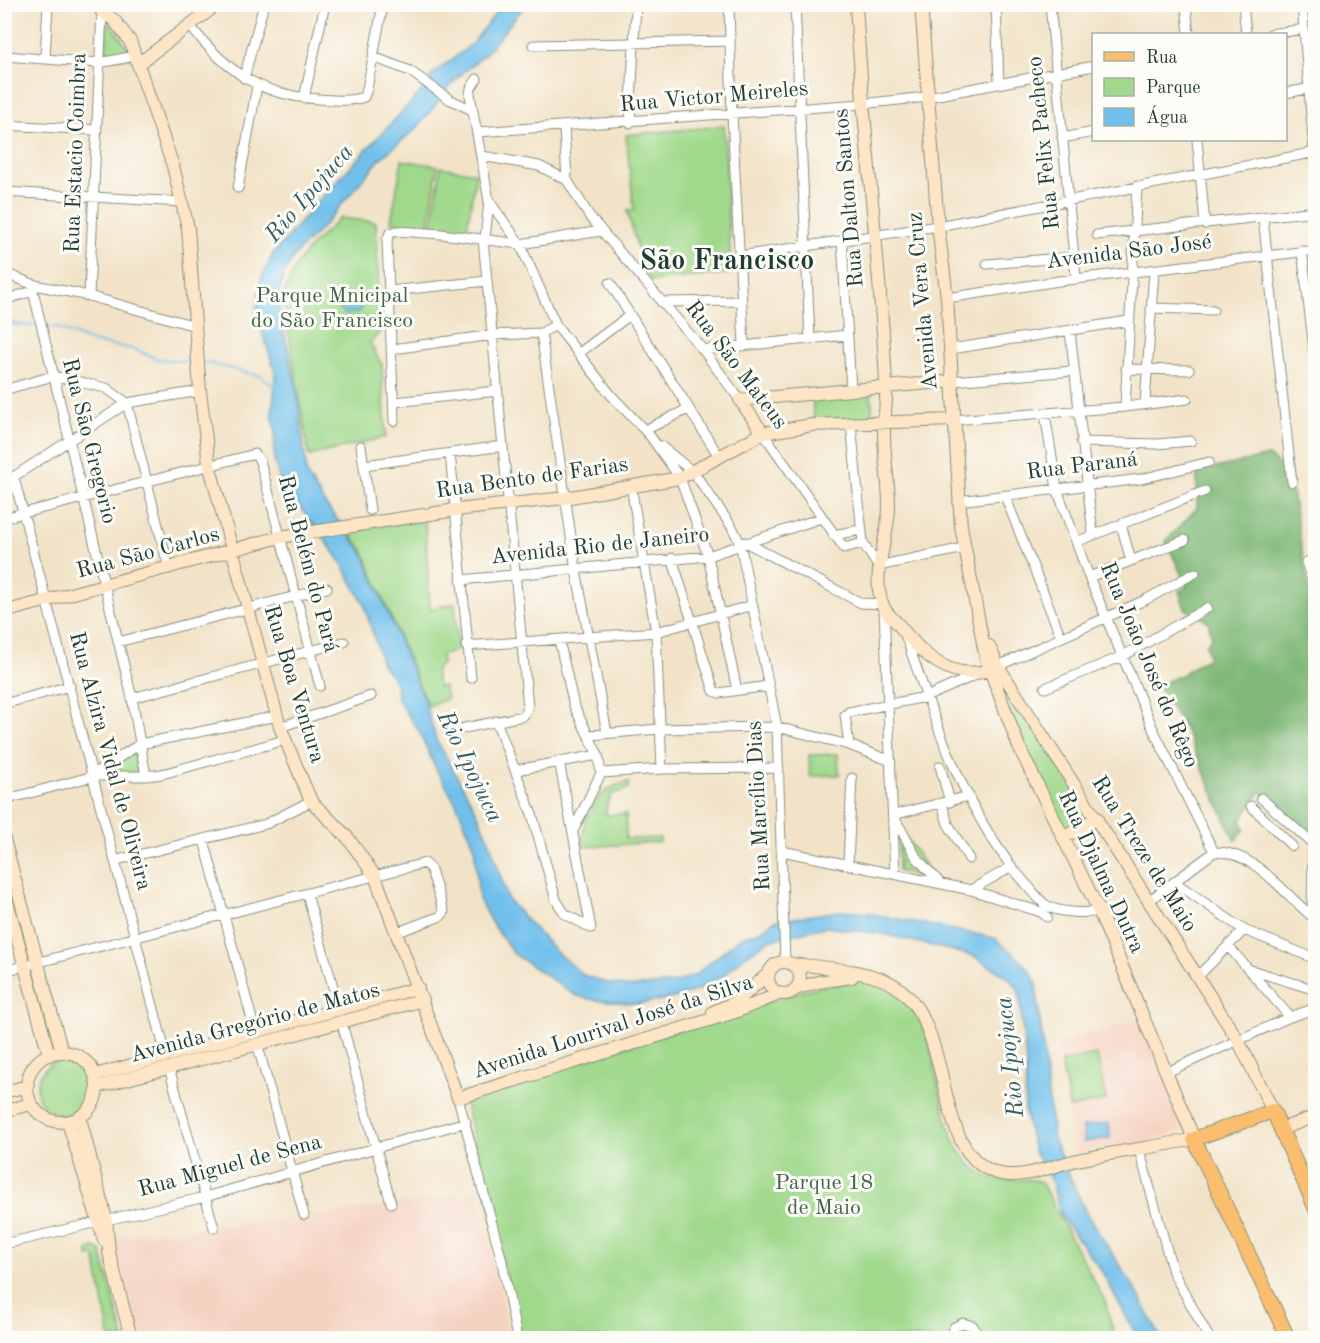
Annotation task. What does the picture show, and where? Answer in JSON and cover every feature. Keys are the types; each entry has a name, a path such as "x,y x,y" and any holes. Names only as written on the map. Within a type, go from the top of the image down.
{"main road":[{"path":"1288,1338 1194,1139 1273,1111 1311,1191 1316,1209"}],"street":[{"path":"45,58 48,4"},
{"path":"244,78 264,4"},
{"path":"304,98 325,4"},
{"path":"190,26 218,58 257,86 304,98 348,101 364,97 383,4"},
{"path":"630,123 636,43 636,4"},
{"path":"729,4 732,115 744,345"},
{"path":"795,4 810,339"},
{"name":"Rua Dalton Santos","path":"856,4 861,104 887,387 884,422 889,506 885,550 878,566"},
{"name":"Avenida Vera Cruz","path":"921,4 938,226 947,298 958,501 964,549"},
{"path":"996,4 999,83"},
{"name":"Rua Felix Pacheco","path":"1050,4 1076,278"},
{"path":"1186,4 1188,33"},
{"path":"1244,4 1246,33"},
{"path":"1302,4 1312,88 1316,176"},
{"path":"4,56 99,63 136,60 190,26 211,6"},
{"name":"Rua Boa Ventura","path":"100,7 122,30 136,60 182,202 188,228 200,391 209,464 285,740 311,801 348,838 375,876 398,932 457,1094"},
{"name":"Rua Estacio Coimbra","path":"89,296 100,7"},
{"path":"1277,33 1304,29"},
{"path":"533,45 730,41"},
{"path":"373,57 410,71 449,99 472,110"},
{"name":"Rua Victor Meireles","path":"477,132 564,128 798,110 927,97 1092,66"},
{"path":"455,730 526,714 528,707 487,281 484,239 489,201 470,91 477,79"},
{"path":"238,188 257,86"},
{"path":"1287,93 1312,88"},
{"path":"4,125 96,130"},
{"path":"482,156 539,166 567,180 564,128"},
{"path":"1062,138 1092,132"},
{"path":"1197,141 1205,224"},
{"path":"740,256 938,226 1314,152"},
{"name":"Rua São Mateus","path":"567,180 581,205 601,231 703,350 764,433 833,535"},
{"path":"1125,407 1137,186"},
{"path":"4,192 182,202"},
{"path":"489,201 520,244 555,325 611,395 647,433 694,473 742,542 861,603 884,606"},
{"path":"1097,235 1316,211"},
{"path":"1263,217 1292,482"},
{"path":"394,421 393,348 387,240 390,233 398,231 520,244 601,231"},
{"path":"842,240 851,390"},
{"name":"Avenida São José","path":"947,298 1076,278 1316,250"},
{"path":"1302,251 1316,365"},
{"path":"987,264 1075,257"},
{"path":"1145,404 1154,270"},
{"path":"4,273 34,288 89,296 195,326"},
{"path":"390,291 487,281"},
{"path":"610,282 720,458"},
{"path":"4,300 34,288"},
{"name":"Rua São Gregorio","path":"34,288 41,327 132,698 146,776"},
{"path":"661,302 741,301"},
{"path":"1151,308 1213,310"},
{"path":"578,354 630,315"},
{"path":"951,350 1128,321"},
{"path":"393,348 492,335 541,333 555,325"},
{"path":"1070,330 1077,410 1093,535"},
{"path":"541,333 576,570 607,733"},
{"path":"703,350 847,335"},
{"path":"1126,369 1189,370"},
{"path":"740,400 1073,371"},
{"path":"4,390 53,376 106,388 127,403 169,569"},
{"path":"4,483 127,403 200,391"},
{"path":"395,402 498,391"},
{"path":"764,433 812,425 1045,414 1187,399"},
{"path":"647,433 688,409"},
{"name":"Rua João José do Rêgo","path":"1045,414 1057,489 1089,577 1153,729 1214,852"},
{"path":"851,424 863,543 878,566 884,606 895,874"},
{"path":"647,433 680,478 708,556 737,690"},
{"name":"Rua Bento de Farias","path":"302,533 373,516 565,498 680,478 694,473 764,433"},
{"path":"1081,442 1158,444 1191,441"},
{"path":"361,446 373,516"},
{"path":"364,465 503,446"},
{"path":"450,453 466,646 471,678"},
{"name":"Rua Belém do Pará","path":"209,464 255,454 260,461 320,686"},
{"name":"Rua Paraná","path":"958,501 1141,479 1209,462"},
{"path":"4,518 209,464"},
{"name":"Rua Alzira Vidal de Oliveira","path":"14,478 117,860 166,1055"},
{"path":"631,486 642,561 656,632 662,769"},
{"path":"1076,542 1205,491"},
{"path":"1005,496 1061,637"},
{"name":"Avenida Rio de Janeiro","path":"461,580 708,556 722,553 742,542 821,518"},
{"path":"1121,524 1131,561"},
{"path":"833,535 861,530"},
{"name":"Rua São Carlos","path":"4,612 302,533"},
{"path":"833,535 844,548 863,543"},
{"path":"1089,577 1185,540"},
{"name":"Rua Marcílio Dias","path":"742,542 777,727 784,941 788,963"},
{"path":"878,566 964,549"},
{"name":"Rua Treze de Maio","path":"964,549 988,670 1022,704 1150,900 1238,1040 1273,1111"},
{"path":"672,558 691,623 716,692 768,686"},
{"path":"1306,562 1316,592"},
{"path":"849,745 845,715 855,710 926,697 1145,600 1196,573"},
{"path":"118,642 327,588"},
{"path":"466,646 656,632 753,605"},
{"path":"884,606 906,635 929,657 960,673 988,670"},
{"path":"1045,688 1123,656 1207,608"},
{"path":"906,635 926,697 969,796 1011,867 1046,906 1072,912 1099,911"},
{"path":"559,640 574,706 590,735 598,755 601,773 574,829"},
{"path":"132,698 344,642"},
{"name":"Rua Djalma Dutra","path":"988,670 1041,795 1099,911 1194,1139"},
{"path":"4,704 70,686"},
{"path":"93,775 140,744 279,721 371,696"},
{"path":"1006,713 1010,705 1022,704"},
{"path":"496,721 516,770 556,900 565,914 591,928 574,829 559,761"},
{"path":"590,735 659,729 777,727 849,745 891,761"},
{"path":"4,800 93,775 146,776 192,767 285,740"},
{"path":"516,770 598,755"},
{"path":"940,766 948,824 969,859"},
{"path":"601,773 662,769 779,768"},
{"path":"848,863 852,778"},
{"path":"893,814 969,796"},
{"path":"1261,798 1313,844 1314,917"},
{"path":"117,860 266,824 311,801"},
{"path":"1251,807 1292,846"},
{"path":"893,814 916,857 940,884"},
{"path":"1063,838 1097,818"},
{"path":"4,839 33,964 49,1055"},
{"path":"204,840 304,1215"},
{"path":"782,851 971,890 1041,912 1047,917"},
{"path":"1150,900 1176,883 1214,852 1228,851 1251,864 1276,883 1314,917"},
{"path":"4,971 307,894 422,862 431,870 444,907 441,916 398,932"},
{"path":"971,890 1011,867"},
{"path":"1176,883 1244,930 1316,959"},
{"path":"4,890 33,964 62,1052"},
{"path":"307,894 391,1203"},
{"path":"1197,977 1244,930"},
{"path":"1228,946 1290,1017"},
{"path":"788,963 865,976 896,987 918,1007 927,1024 952,1117 966,1151 975,1161 1002,1174 1035,1171 1075,1160 1194,1139"},
{"path":"788,963 800,975 795,990"},
{"name":"Avenida Lourival José da Silva","path":"457,1094 716,1010 736,1002 775,965 788,963"},
{"path":"1251,970 1316,990"},
{"name":"Avenida Lourival José da Silva","path":"768,974 769,984 779,994"},
{"name":"Avenida Lourival José da Silva","path":"457,1094 735,1012 779,994 788,994 818,982 865,976"},
{"name":"Avenida Gregório de Matos","path":"96,1081 166,1055 256,1037 340,1014 418,988"},
{"name":"Avenida Gregório de Matos","path":"340,1014 423,1000"},
{"path":"1167,1072 1290,1017 1316,1008"},
{"name":"Avenida Gregório de Matos","path":"96,1081 170,1068 256,1037"},
{"path":"62,1052 82,1059 96,1081 89,1110 74,1120 47,1119 32,1104 28,1086 33,1068 49,1055 62,1052"},
{"path":"170,1068 214,1227"},
{"path":"4,1092 28,1086"},
{"path":"457,1094 501,1257 517,1338"},
{"path":"4,1111 32,1104"},
{"path":"1281,1129 1316,1116"},
{"path":"74,1120 130,1338"},
{"name":"Rua Miguel de Sena","path":"4,1244 205,1197 466,1122"},
{"path":"1139,1149 1173,1272 1209,1338"},
{"path":"949,1338 954,1328 963,1323 973,1326 979,1338"}],"shaded area":[{"path":"1143,1019 1185,1129 1139,1143 1075,1153 1057,1042"},
{"path":"479,1193 510,1338 140,1338 116,1249 116,1237 312,1216"}],"green space":[{"path":"107,18 135,59 105,56"},
{"path":"724,126 731,273 651,281 644,270 627,211 634,210 626,135"},
{"path":"402,160 438,166 428,228 391,222"},
{"path":"441,167 476,173 466,235 431,229"},
{"name":"Parque Mnicipal do São Francisco","path":"340,218 376,222 380,332 370,343 382,365 386,437 309,456 283,298 298,262"},
{"path":"871,391 873,420 814,424 812,395"},
{"path":"1268,456 1289,473 1315,628 1315,843 1261,791 1241,820 1245,829 1235,841 1183,725 1157,686 1181,675 1209,657 1206,645 1212,637 1208,621 1185,609 1179,591 1187,587 1166,541 1197,508 1197,472"},
{"path":"425,520 430,609 455,603 458,650 441,656 442,664 435,671 438,687 444,686 447,699 428,706 363,550 347,530"},
{"path":"999,676 1096,820 1065,838 994,682"},
{"path":"134,753 139,777 94,777"},
{"path":"838,754 839,775 810,776 809,755"},
{"path":"629,782 629,789 612,794 607,804 606,815 626,814 626,839 660,838 660,842 583,847 585,825 593,805 608,790"},
{"path":"899,827 935,880 898,871"},
{"name":"Parque 18 de Maio","path":"864,980 892,988 912,1008 924,1030 932,1055 951,1134 963,1155 980,1172 989,1177 1041,1182 1105,1301 1115,1338 521,1338 464,1098 808,989"},
{"path":"1097,1055 1106,1100 1070,1108 1061,1062"},
{"path":"65,1060 76,1062 85,1068 91,1077 93,1088 91,1099 85,1108 76,1114 65,1116 54,1114 45,1108 39,1099 37,1088 39,1077 45,1068 54,1062"},
{"path":"94,1248 101,1251 124,1338 110,1338 95,1256 88,1257 88,1251"}],"water":[{"name":"Rio Ipojuca","path":"502,5 525,5 489,50 455,80 418,127 381,158 319,231 299,250 286,269 279,291 280,314 297,390 307,475 325,504 362,551 424,700 436,739 475,808 489,840 508,900 556,952 583,975 607,983 631,987 676,983 695,975 740,938 762,930 774,921 839,911 868,913 994,938 1030,971 1036,983 1053,1139 1086,1213 1137,1292 1161,1338 1138,1338 1101,1270 1061,1216 1052,1182 1034,1152 1025,1113 1026,1064 1019,990 1009,978 974,956 883,934 825,927 769,940 746,955 723,976 700,989 679,997 639,1004 594,1000 575,995 514,954 491,922 479,899 474,845 456,803 436,769 419,731 397,696 396,683 382,664 364,604 340,560 279,479 274,458 275,430 272,414 276,375 256,312 261,279 273,254 322,197 418,95 433,74 472,44"},
{"path":"346,296 363,304 359,312 345,314 340,309 341,299"},
{"path":"1109,1123 1110,1138 1084,1142 1083,1127"}],"waterway":[{"path":"4,317 16,325 38,326"},
{"path":"44,327 56,327 92,342 133,349 158,359 194,362"},
{"path":"203,362 261,376 275,387"}],"district":[{"name":"São Francisco","path":"727,262"}]}
